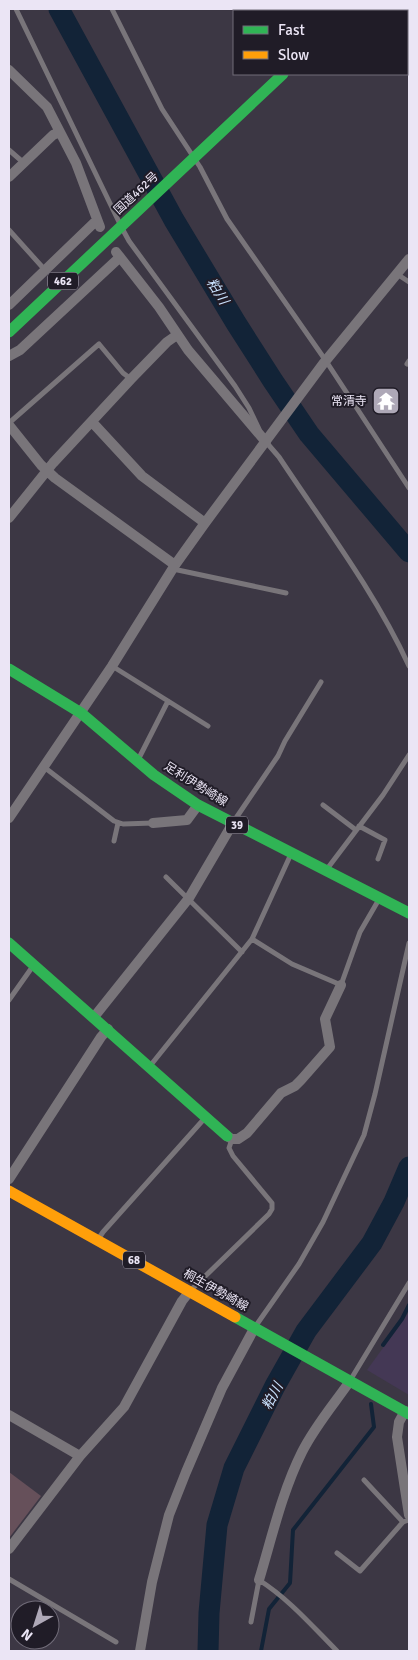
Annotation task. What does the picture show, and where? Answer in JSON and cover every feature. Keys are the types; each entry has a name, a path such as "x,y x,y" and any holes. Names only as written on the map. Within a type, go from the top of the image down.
{"main road":[{"name":"国道462号","path":"9,332 282,75"},
{"name":"足利伊勢崎線","path":"9,669 81,714 167,784 198,805 409,913"},
{"path":"9,943 230,1138"},
{"name":"桐生伊勢崎線","path":"9,1191 407,1413"}],"street":[{"path":"9,70 44,103 80,173 98,224 45,270 9,305"},
{"path":"9,177 59,132"},
{"path":"9,356 20,350 118,255 159,307 177,335 266,439"},
{"path":"9,818 81,714 204,522 324,363 409,260"},
{"path":"9,518 46,471 131,379 167,342 177,335"},
{"path":"92,422 142,476 204,522"},
{"path":"9,424 46,471 174,567"},
{"path":"153,824 187,820 198,805"},
{"path":"94,1017 189,898 233,823"},
{"path":"230,1138 242,1138 247,1134 281,1093 301,1080 330,1047 325,1019 341,985"},
{"path":"9,1178 108,1029"},
{"path":"9,1549 80,1456 124,1407 182,1301 190,1291"},
{"path":"140,1651 152,1582 170,1515 222,1388 257,1328"},
{"path":"259,1580 276,1519 296,1465 317,1427 347,1380"},
{"path":"406,1518 397,1437 399,1422 407,1413"},
{"path":"9,1415 80,1456"}],"lane":[{"path":"16,9 123,225 129,241 235,386 266,439 343,553 396,640 409,666"},
{"path":"112,9 162,108 227,219 409,488"},
{"path":"9,150 24,163"},
{"path":"9,230 45,270"},
{"path":"397,274 409,282"},
{"path":"9,424 99,344 123,373 131,379"},
{"path":"174,567 286,593"},
{"path":"112,666 208,726"},
{"path":"233,823 278,756 321,682"},
{"path":"137,760 168,701"},
{"path":"326,871 383,795 409,755"},
{"path":"44,766 118,823 153,824"},
{"path":"323,805 357,828 386,840 378,859"},
{"path":"114,841 118,823"},
{"path":"150,1067 252,939 291,854"},
{"path":"166,877 242,952"},
{"path":"252,939 292,964 341,985 360,932 380,898"},
{"path":"257,1328 323,1222 364,1135 409,943"},
{"path":"9,1000 34,965"},
{"path":"98,1240 103,1232 206,1117"},
{"path":"190,1291 272,1209 272,1203 229,1148 230,1138"},
{"path":"347,1380 409,1283"},
{"path":"364,1480 409,1520"},
{"path":"337,1553 360,1571 406,1518"},
{"path":"9,1579 116,1642"},
{"path":"251,1622 259,1580 292,1606 337,1651"}],"shaded area":[{"path":"409,1312 409,1395 367,1370"},
{"path":"9,1472 41,1496 9,1538"}],"waterway":[{"name":"粕川","path":"59,9 174,220 273,381 309,434 409,552"},
{"name":"粕川","path":"208,1651 209,1613 217,1525 234,1468 275,1386 306,1331 372,1243 394,1202 409,1167"},
{"path":"383,1345 402,1319 409,1305"},
{"path":"261,1651 269,1609 290,1583 293,1530 374,1427 371,1404"}],"traffic: fast":[{"path":"9,332 282,75"},
{"path":"9,669 81,713 154,775 198,805 409,913"},
{"path":"9,943 227,1136"},
{"path":"235,1317 409,1414"}],"traffic: slow":[{"path":"9,1191 235,1317"}],"place":[{"name":"常清寺","path":"386,401"}]}
